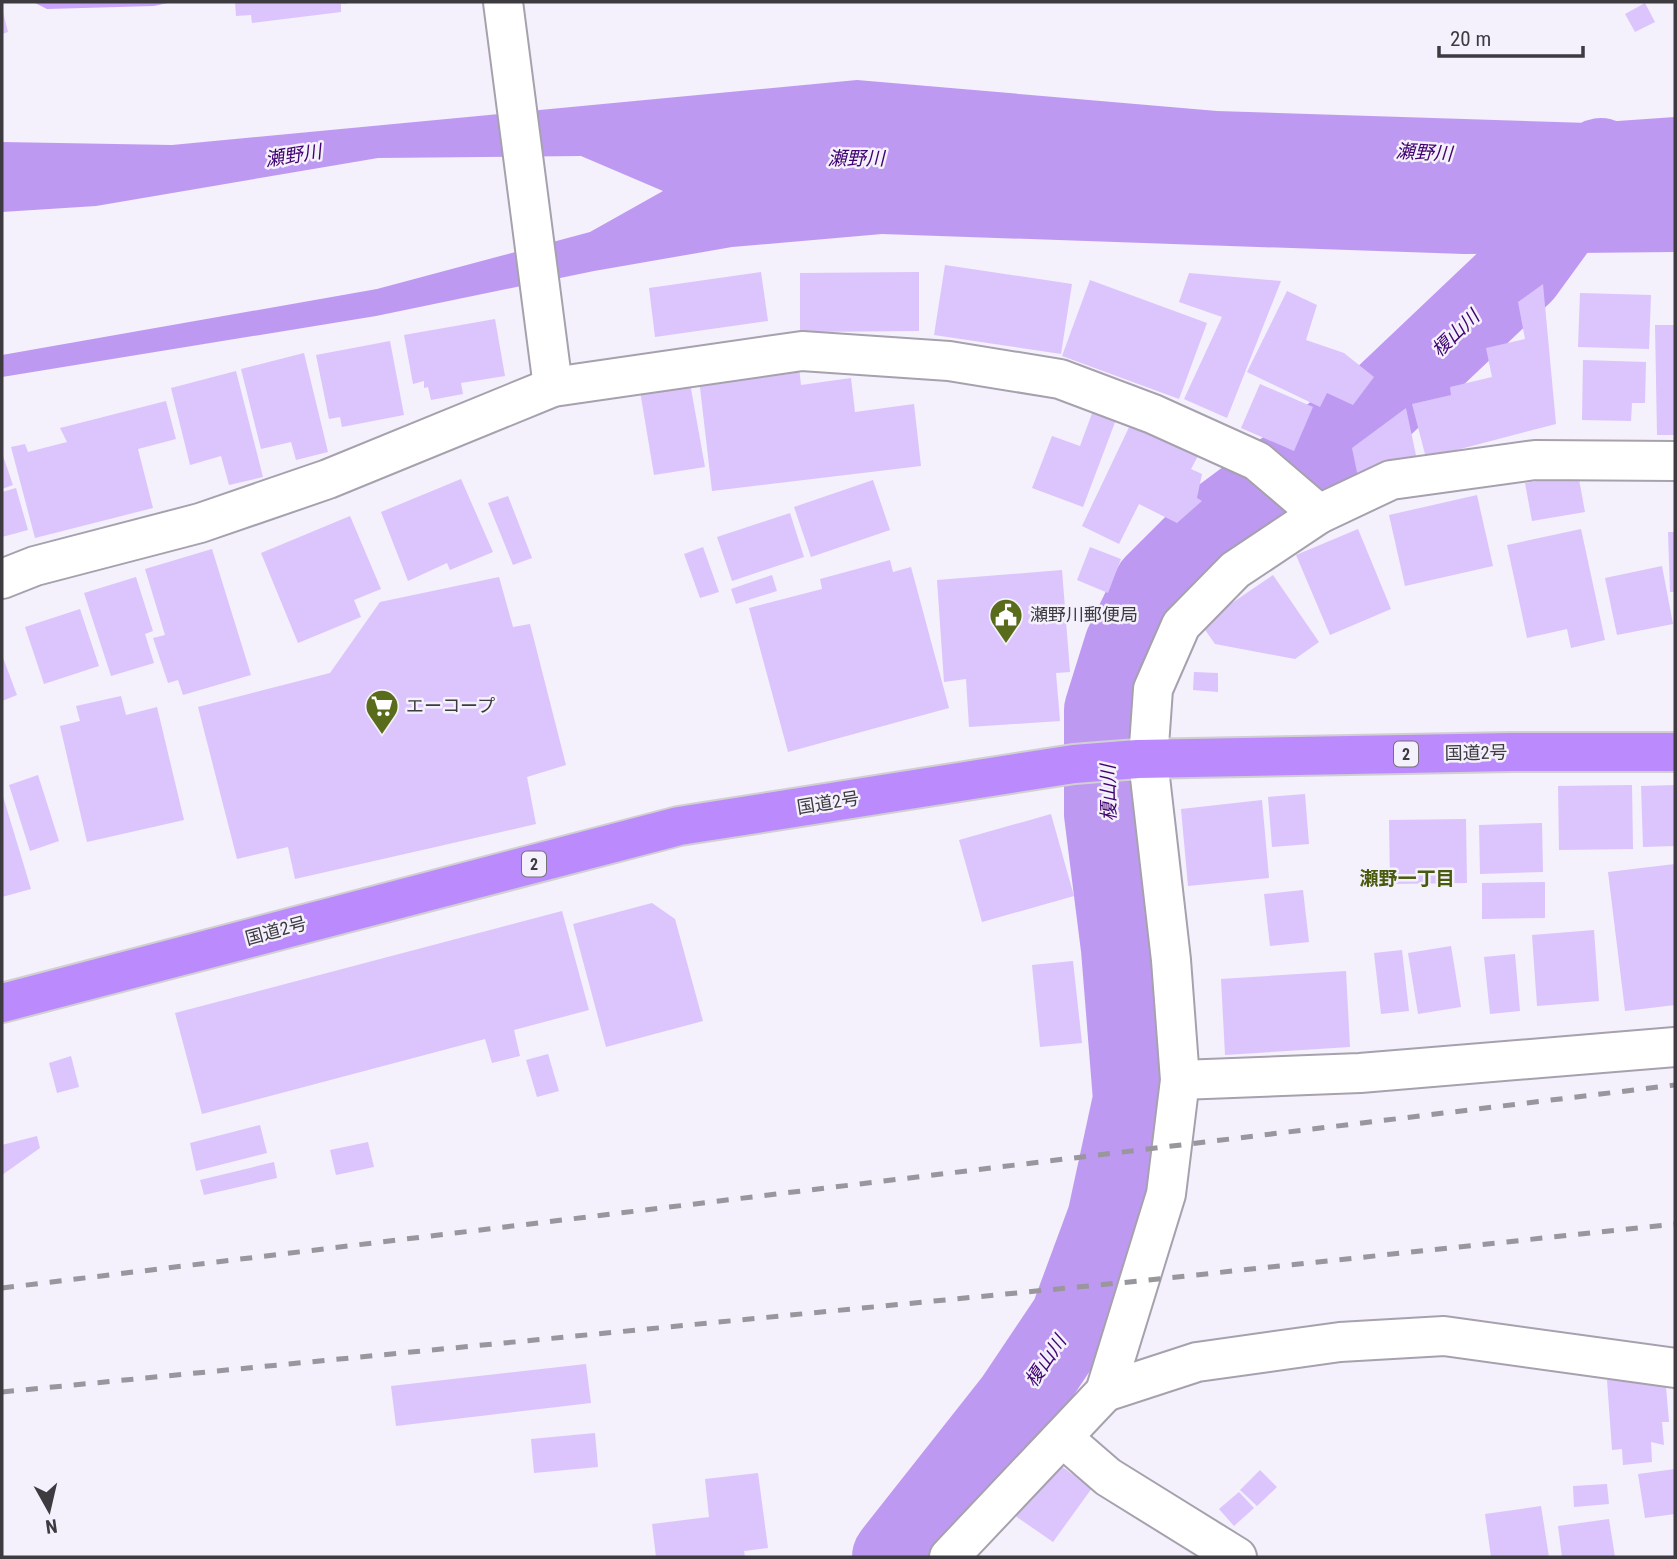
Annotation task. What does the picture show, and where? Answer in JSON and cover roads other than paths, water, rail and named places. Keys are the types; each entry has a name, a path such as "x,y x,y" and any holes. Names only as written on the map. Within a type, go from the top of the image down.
{"highway":[{"name":"国道2号","path":"2,1003 680,826 1074,764 1143,760 1511,752 1675,751"}],"street":[{"path":"503,2 553,387"},
{"path":"2,579 35,566 200,523 328,479 553,387 802,351 949,361 1060,379 1153,414 1257,461 1319,514"},
{"path":"949,1557 1105,1392 1166,1194 1180,1080 1171,960 1143,760 1153,689 1181,625 1235,570 1319,514 1391,480 1535,460 1675,461"},
{"path":"1180,1080 1360,1073 1675,1047"},
{"path":"1105,1392 1197,1362 1340,1342 1444,1336 1675,1368"},
{"path":"1063,1438 1108,1477 1237,1557"}],"water":[{"name":"瀬野川","path":"857,80 1217,111 1589,123 1675,117 1675,252 1464,254 882,234 732,247 594,271 376,316 2,377 2,355 377,289 590,232 663,191 581,156 378,158 96,206 2,212 2,142 172,145"}],"waterway":[{"name":"榎山川","path":"895,1557 1018,1401 1073,1319 1110,1219 1136,1099 1124,949 1107,814 1107,710 1127,646 1156,587 1221,522 1384,401 1521,271 1601,161"}],"railway":[{"path":"2,1288 1675,1085"},
{"path":"2,1392 1139,1281 1675,1224"}],"place":[{"name":"瀬野川郵便局","path":"1006,645"},
{"name":"エーコープ","path":"382,736"}],"district":[{"name":"瀬野一丁目","path":"1407,878"}]}
